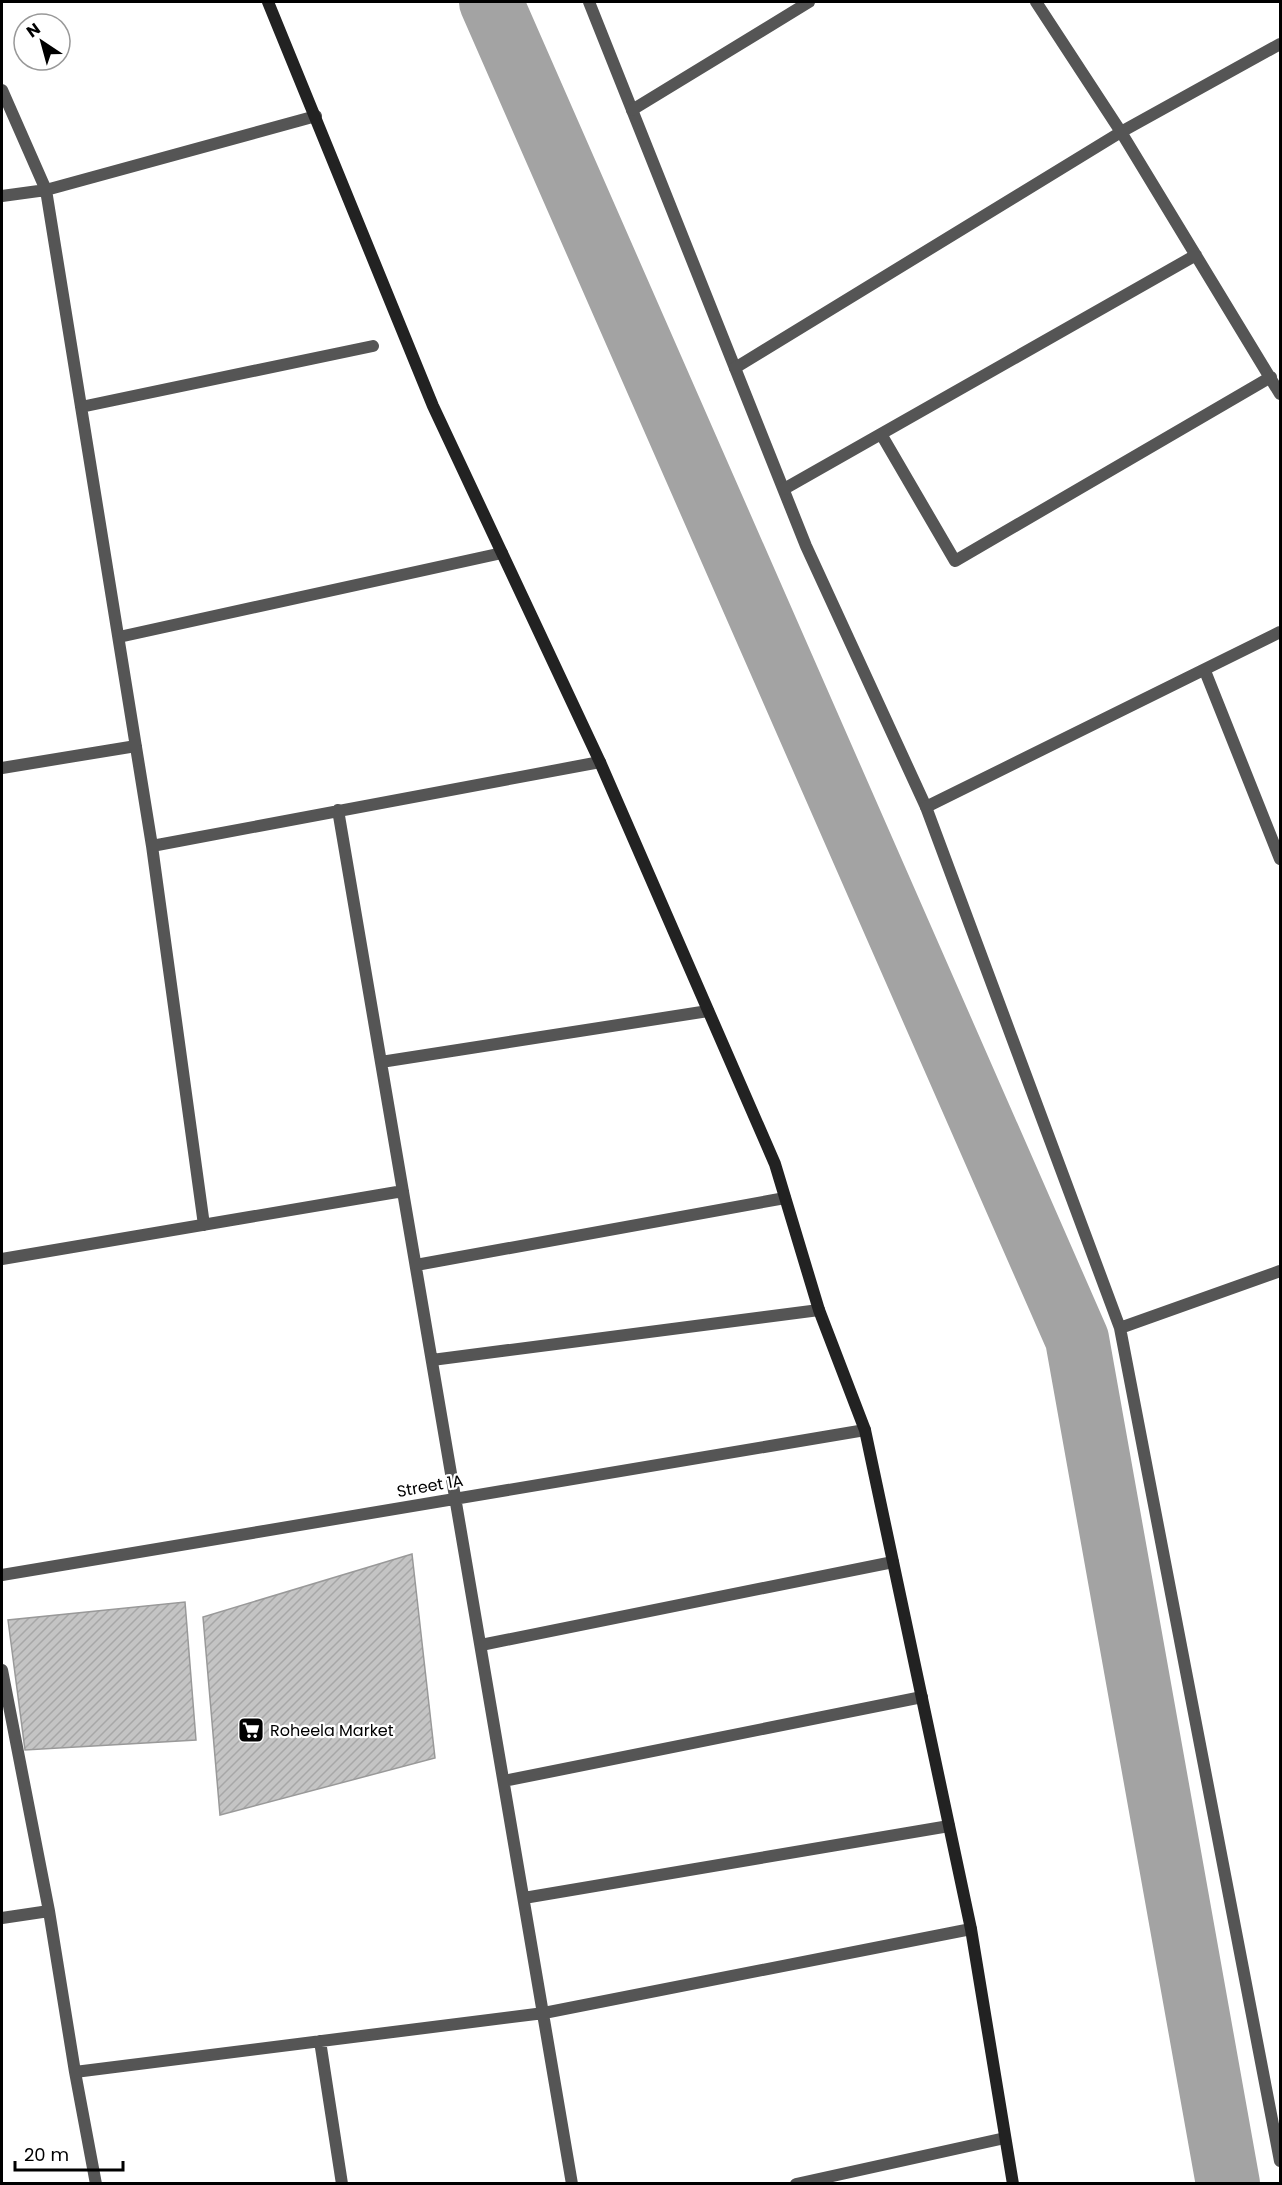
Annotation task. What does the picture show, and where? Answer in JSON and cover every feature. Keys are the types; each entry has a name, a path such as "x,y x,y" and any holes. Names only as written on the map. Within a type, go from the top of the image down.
{"street":[{"path":"268,2 433,406 600,762 774,1164 819,1310 865,1430 971,1929 1013,2184"},
{"path":"589,2 806,546 926,807 1120,1328 1280,2159"},
{"path":"632,110 808,2"},
{"path":"1036,2 1121,132 1281,394"},
{"path":"735,368 1121,132 1281,44"},
{"path":"2,90 46,190 152,846 204,1225"},
{"path":"2,196 46,190 316,116"},
{"path":"784,489 1196,255"},
{"path":"81,407 373,346"},
{"path":"881,434 955,561 1271,377"},
{"path":"119,637 502,553"},
{"path":"926,807 1281,632"},
{"path":"1205,670 1281,859"},
{"path":"2,768 136,746"},
{"path":"152,846 600,762"},
{"path":"338,810 572,2184"},
{"path":"381,1062 708,1011"},
{"path":"2,1259 403,1191"},
{"path":"416,1265 785,1198"},
{"path":"1120,1328 1281,1271"},
{"path":"432,1360 819,1310"},
{"name":"Street 1A","path":"2,1575 865,1430"},
{"path":"481,1645 893,1562"},
{"path":"2,1670 49,1911 96,2184"},
{"path":"504,1781 922,1697"},
{"path":"524,1898 949,1826"},
{"path":"2,1918 49,1911"},
{"path":"75,2072 544,2013 971,1929"},
{"path":"320,2041 342,2184"},
{"path":"796,2184 1005,2138"}],"building":[{"path":"412,1554 435,1758 220,1815 203,1617"},
{"path":"185,1602 196,1740 25,1750 8,1620"}],"waterway":[{"path":"491,2 1077,1339 1228,2184"}],"place":[{"name":"Roheela Market","path":"251,1730"}]}
